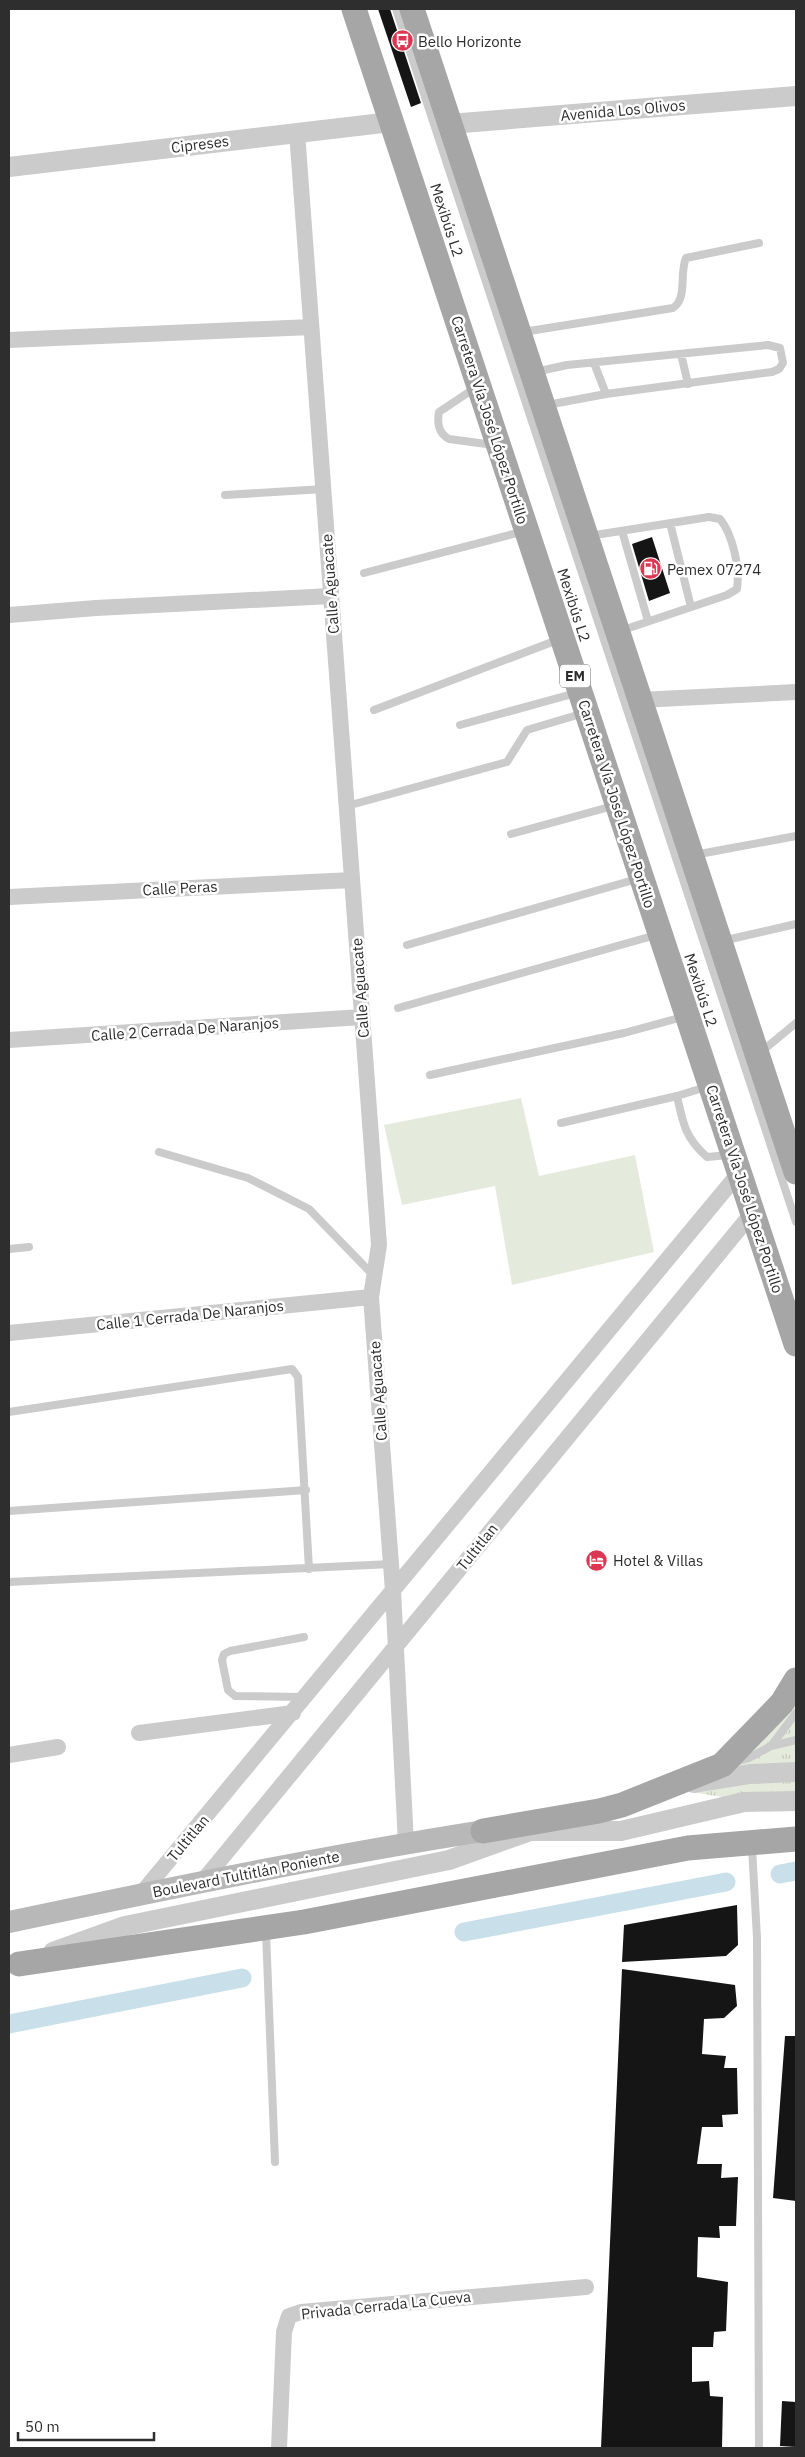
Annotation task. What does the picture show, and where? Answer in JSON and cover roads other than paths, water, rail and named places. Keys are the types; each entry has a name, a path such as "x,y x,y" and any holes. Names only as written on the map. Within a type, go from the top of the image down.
{"main road":[{"name":"Carretera Vía José López Portillo","path":"354,9 796,1344"},
{"path":"412,9 545,405 586,536 720,941 751,1059 780,1124 796,1170"},
{"path":"780,1124 796,1105"},
{"path":"483,1831 599,1811 622,1805 722,1765 782,1703 796,1680"},
{"name":"Boulevard Tultitlán Poniente","path":"9,1922 202,1882 406,1843 483,1831"},
{"path":"14,1965 304,1922 688,1848 796,1839"}],"street":[{"name":"Avenida Los Olivos","path":"450,124 796,96"},
{"name":"Cipreses","path":"9,167 391,122"},
{"name":"Calle Aguacate","path":"297,132 379,1245 371,1297 393,1591 406,1843"},
{"path":"9,340 311,327"},
{"path":"9,615 96,608 331,596"},
{"path":"640,700 796,692"},
{"name":"Calle Peras","path":"9,897 352,880"},
{"name":"Calle 2 Cerrada De Naranjos","path":"9,1040 362,1018"},
{"name":"Tultitlan","path":"141,1894 393,1591 736,1164"},
{"name":"Tultitlan","path":"202,1882 753,1212"},
{"name":"Calle 1 Cerrada De Naranjos","path":"9,1333 371,1297"},
{"path":"139,1733 293,1713"},
{"path":"9,1755 58,1747"},
{"name":"Boulevard Tultitlán Poniente","path":"14,1965 125,1926 449,1860 614,1800 649,1790 750,1774 796,1772"},
{"path":"483,1831 621,1830 744,1802 796,1801"},
{"name":"Privada Cerrada La Cueva","path":"279,2448 284,2332 289,2316 301,2312 586,2287"}],"lane":[{"name":"Mexibús L2","path":"363,9 796,1324"},
{"name":"Mexibús L2","path":"396,9 751,1059 796,1222"},
{"path":"519,332 674,308 679,304 681,297 683,264 686,258 759,243"},
{"path":"533,373 594,362 768,345 780,348 783,363 779,369 772,372 606,394 545,405"},
{"path":"681,354 688,384"},
{"path":"594,362 606,394"},
{"path":"479,386 439,412 440,430 443,436 449,439 498,445"},
{"path":"225,495 324,489"},
{"path":"586,536 709,517 720,519 727,528 739,576 737,588 727,595 618,632"},
{"path":"670,523 691,607"},
{"path":"364,573 526,530"},
{"path":"622,531 648,621"},
{"path":"374,710 562,638"},
{"path":"460,725 553,701 584,702"},
{"path":"347,806 507,762 527,730 584,702"},
{"path":"511,834 618,804"},
{"path":"692,855 796,836"},
{"path":"407,945 603,890 642,877"},
{"path":"720,941 796,924"},
{"path":"398,1008 660,934"},
{"path":"430,1075 624,1033 688,1016"},
{"path":"751,1059 796,1023"},
{"path":"561,1123 677,1096 711,1085"},
{"path":"677,1096 685,1132 693,1146 706,1157 736,1164"},
{"path":"159,1152 248,1178 309,1209 374,1276"},
{"path":"9,1249 29,1247"},
{"path":"9,1412 292,1369 298,1377 306,1490 309,1569"},
{"path":"9,1511 306,1490"},
{"path":"9,1582 391,1564"},
{"path":"304,1637 230,1651 224,1654 222,1660 228,1690 235,1696 306,1697"},
{"path":"771,1746 796,1713"},
{"path":"722,1765 749,1758 771,1746 796,1740"},
{"path":"752,1842 757,1938 759,2448"},
{"path":"266,1928 275,2162"}],"waterway":[{"path":"780,1874 796,1871"},
{"path":"464,1932 726,1882"},
{"path":"9,2024 242,1978"}],"place":[{"name":"Bello Horizonte","path":"402,41"},
{"name":"Pemex 07274","path":"651,569"},
{"name":"Hotel & Villas","path":"597,1560"}]}
